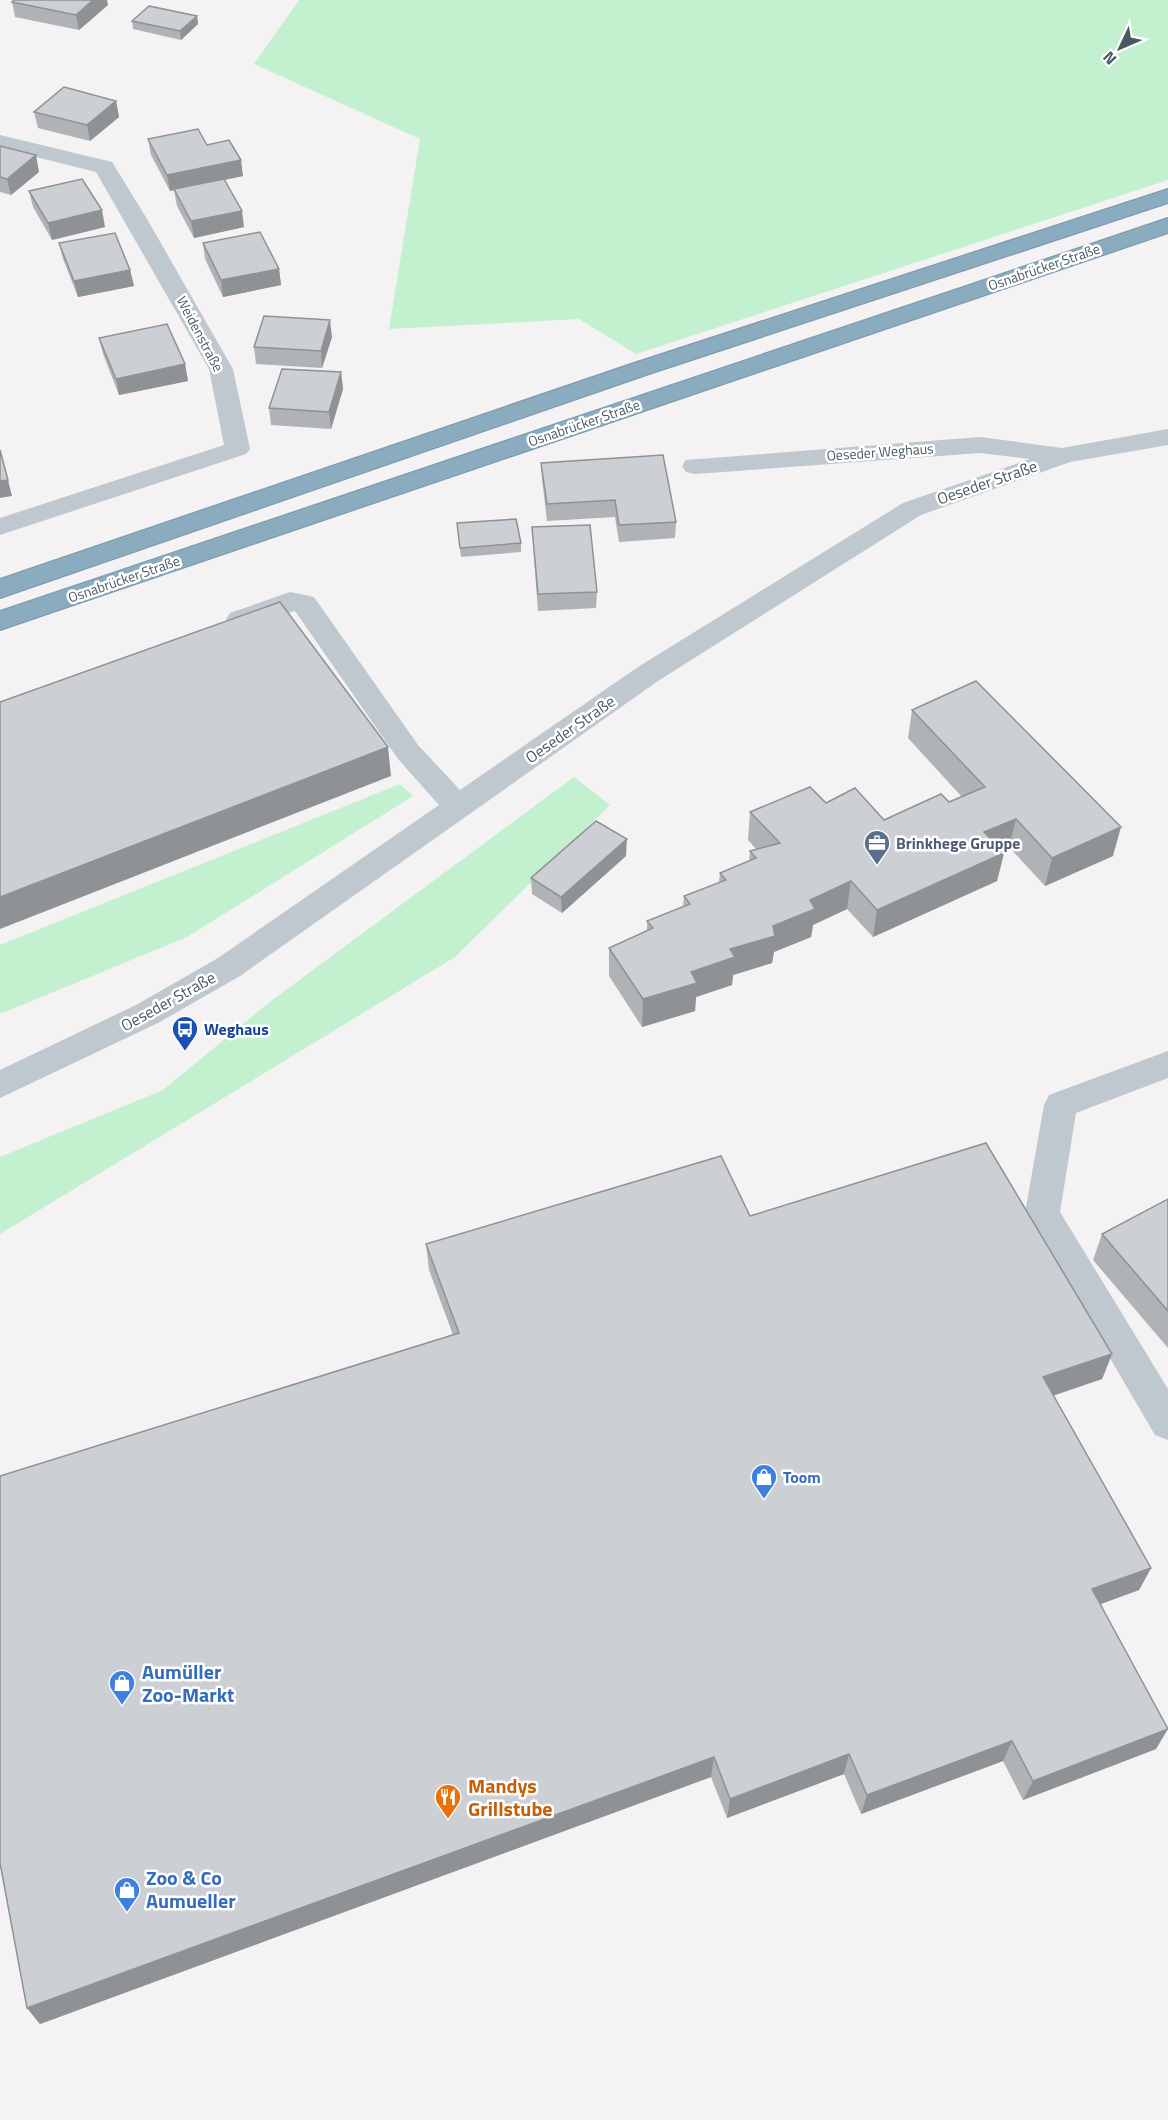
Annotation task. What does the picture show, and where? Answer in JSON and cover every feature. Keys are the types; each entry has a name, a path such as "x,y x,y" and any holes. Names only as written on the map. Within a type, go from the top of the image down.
{"highway":[{"name":"Osnabrücker Straße","path":"0,589 640,369 1168,195"},
{"name":"Osnabrücker Straße","path":"0,621 1168,225"}],"street":[{"name":"Weidenstraße","path":"0,141 104,167 221,369 237,449 0,527"},
{"name":"Oeseder Straße","path":"0,1085 147,1014 229,967 648,674 912,509 1065,455 1168,436"},
{"name":"Oeseder Weghaus","path":"695,466 980,445 1065,455"},
{"path":"212,629 290,601 304,603 408,752 459,808"},
{"path":"1168,1064 1061,1105 1042,1213 1168,1424"}],"green space":[{"path":"299,0 1168,0 1168,180 636,354 579,319 389,329 420,139 254,64"},
{"path":"574,777 610,805 455,957 0,1234 0,1157 163,1090 271,1001"},
{"path":"400,784 413,796 187,937 0,1014 0,945"}],"building":[{"path":"14,0 93,0 76,15 12,2"},
{"path":"149,6 197,16 180,31 132,21"},
{"path":"64,87 116,101 87,125 34,112"},
{"path":"198,129 207,145 229,140 241,160 167,175 148,139"},
{"path":"0,146 36,155 7,179 0,177"},
{"path":"82,179 102,210 48,223 29,191"},
{"path":"224,179 242,211 191,221 174,189"},
{"path":"260,232 279,269 221,280 203,243"},
{"path":"115,233 130,270 74,281 59,243"},
{"path":"264,316 330,320 321,351 254,347"},
{"path":"167,324 185,364 116,379 99,338"},
{"path":"282,369 341,372 329,412 269,408"},
{"path":"0,450 8,480 0,481"},
{"path":"663,455 676,522 619,525 615,500 547,504 541,463"},
{"path":"516,519 521,543 460,548 457,523"},
{"path":"590,525 597,592 538,594 532,527"},
{"path":"280,602 388,747 0,897 0,702"},
{"name":"Brinkhege Gruppe","path":"976,681 1121,827 1052,858 1016,819 984,832 1004,853 877,910 851,881 810,900 815,909 773,926 775,936 730,949 735,957 691,972 697,983 643,999 609,948 653,928 647,921 690,904 684,896 726,880 720,873 756,858 750,851 780,843 750,812 810,787 826,803 855,788 884,820 941,794 949,802 985,787 912,710"},
{"path":"596,821 627,839 561,897 531,878"},
{"path":"986,1143 1112,1354 1043,1377 1151,1568 1092,1589 1168,1729 1033,1781 1012,1741 867,1795 849,1754 730,1799 714,1757 27,2008 0,1863 0,1476 459,1333 426,1244 721,1156 750,1216"},
{"path":"1168,1199 1168,1311 1102,1234"}],"place":[{"name":"Brinkhege Gruppe","path":"877,866"},
{"name":"Weghaus","path":"185,1052"},
{"name":"Toom","path":"764,1500"},
{"name":"Aumüller Zoo-Markt","path":"122,1706"},
{"name":"Mandys Grillstube","path":"448,1820"},
{"name":"Zoo & Co Aumueller","path":"127,1913"}]}
